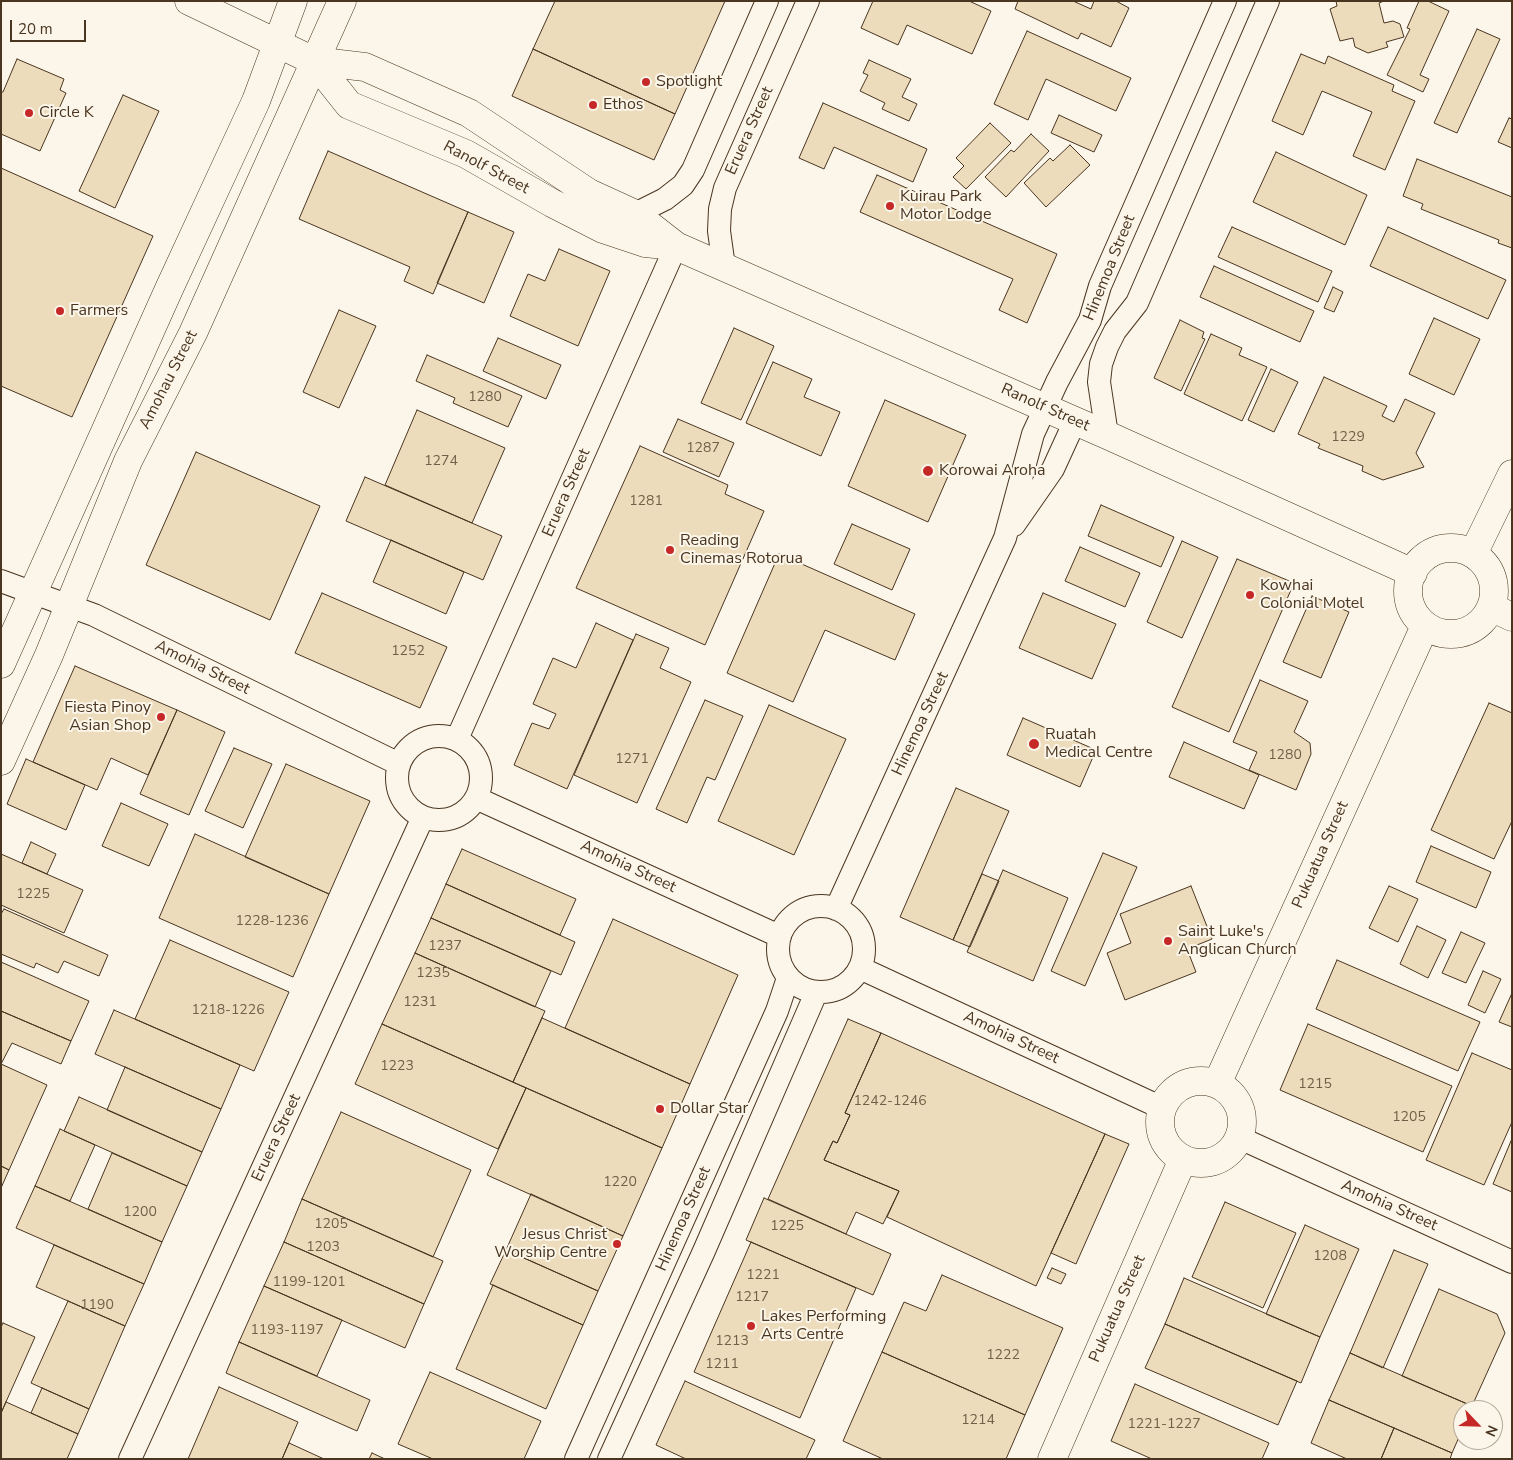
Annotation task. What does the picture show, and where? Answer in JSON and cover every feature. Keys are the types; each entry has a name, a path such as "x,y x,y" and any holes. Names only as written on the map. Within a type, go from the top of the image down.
{"main road":[{"name":"Ranolf Street","path":"189,1 314,61 365,67 470,113 589,193 635,214 676,246 1107,434 1413,573"},
{"path":"1,664 256,101 293,1"},
{"name":"Amohau Street","path":"1,761 69,605 128,460 193,334 342,1"},
{"name":"Ranolf Street","path":"314,61 349,105 466,154 552,203 604,229 646,243 676,246"},
{"path":"1473,554 1512,474"},
{"path":"1449,548 1462,549 1473,554 1488,568 1492,577 1494,598 1502,612 1466,632 1442,633 1425,626 1414,612 1410,601 1408,588 1413,573 1426,556 1437,550 1449,548"},
{"name":"Pukuatua Street","path":"1217,1084 1425,626"},
{"path":"1204,1080 1217,1084 1227,1089 1240,1106 1242,1128 1240,1138 1222,1158 1209,1163 1196,1163 1183,1159 1174,1154 1163,1138 1160,1123 1162,1108 1169,1096 1185,1084 1204,1080"},
{"name":"Pukuatua Street","path":"1052,1459 1183,1159"}],"street":[{"path":"635,214 665,199 683,185 693,170 767,1"},
{"name":"Eruera Street","path":"724,267 719,231 720,209 725,188 808,1"},
{"name":"Hinemoa Street","path":"836,909 1005,538 1034,434 1045,408 1090,320 1100,286 1225,1"},
{"name":"Hinemoa Street","path":"1107,434 1100,382 1101,364 1107,347 1115,331 1137,303 1268,1"},
{"name":"Eruera Street","path":"457,739 676,246"},
{"name":"Hinemoa Street","path":"1005,538 1054,469 1075,421"},
{"name":"Amohia Street","path":"1,581 94,615 399,764"},
{"path":"434,736 457,739 471,749 476,757 482,775 480,790 466,810 453,818 442,820 423,816 416,813 402,798 397,778 399,764 404,754 414,743 434,736"},
{"name":"Amohia Street","path":"476,798 779,936"},
{"name":"Eruera Street","path":"130,1459 423,816"},
{"path":"814,906 836,909 854,921 861,933 864,954 860,968 843,987 816,993 804,990 788,978 779,958 779,936 786,924 797,913 814,906"},
{"name":"Amohia Street","path":"860,968 1162,1108"},
{"name":"Hinemoa Street","path":"576,1459 773,1020 788,978"},
{"name":"Hinemoa Street","path":"609,1459 704,1251 816,993"},
{"name":"Amohia Street","path":"1240,1138 1512,1262"}],"building":[{"name":"Spotlight","path":"555,1 725,1 675,114 533,49"},
{"path":"873,1 969,1 991,11 972,54 907,25 898,45 861,28"},
{"path":"1018,1 1073,1 1091,9 1094,1 1116,1 1129,8 1111,47 1081,33 1078,39 1015,9"},
{"path":"1336,1 1384,1 1379,3 1384,23 1393,21 1400,24 1404,37 1386,42 1388,47 1368,53 1355,47 1353,38 1340,41 1330,9 1337,6"},
{"path":"1419,1 1428,1 1449,11 1420,75 1429,79 1423,92 1387,75 1410,29 1407,28"},
{"path":"1477,29 1500,39 1457,133 1434,123"},
{"path":"1027,31 1131,78 1116,111 1046,79 1028,120 994,104"},
{"name":"Ethos","path":"533,49 675,114 654,160 512,96"},
{"path":"1301,54 1325,64 1328,56 1394,85 1392,91 1415,101 1385,170 1353,156 1372,112 1322,91 1303,135 1272,121"},
{"name":"Circle K","path":"17,59 64,79 60,90 66,93 40,151 1,134 1,92 3,92"},
{"path":"869,60 911,79 902,97 917,104 909,121 882,109 885,103 860,91 868,75 863,73"},
{"path":"123,95 159,111 115,208 79,191"},
{"path":"823,103 927,149 913,182 834,147 824,169 799,158"},
{"path":"1059,115 1102,135 1094,152 1051,133"},
{"path":"1509,118 1512,119 1512,148 1498,142"},
{"path":"990,123 1011,143 966,189 953,177 964,166 956,158"},
{"path":"1031,134 1049,151 1006,197 985,177 1011,150 1014,152"},
{"path":"1070,145 1090,165 1046,207 1024,183 1050,158 1053,161"},
{"path":"328,151 468,212 433,294 404,281 410,267 299,219"},
{"path":"1276,152 1367,195 1345,245 1253,202"},
{"path":"1417,159 1512,197 1512,248 1498,243 1499,240 1421,209 1423,204 1403,196"},
{"name":"Farmers","path":"1,168 153,236 72,417 1,386"},
{"path":"877,175 1057,254 1027,323 999,310 1013,279 860,212"},
{"path":"468,212 514,232 484,303 437,283"},
{"path":"1232,227 1332,271 1318,302 1218,257"},
{"path":"1388,227 1506,280 1488,319 1370,266"},
{"path":"559,249 610,271 578,346 510,316 528,274 545,281"},
{"path":"1214,266 1314,311 1300,342 1200,297"},
{"path":"1333,287 1343,292 1334,312 1324,308"},
{"path":"339,310 376,326 339,408 303,392"},
{"path":"1434,318 1480,339 1454,395 1409,374"},
{"path":"1180,320 1204,332 1202,338 1205,339 1181,391 1154,378"},
{"path":"734,328 774,346 741,420 701,403"},
{"path":"1211,334 1242,348 1239,355 1267,367 1242,421 1184,394"},
{"path":"498,338 561,365 546,399 483,371"},
{"path":"427,355 522,396 508,427 453,403 455,398 416,381"},
{"path":"773,362 812,379 804,397 840,412 821,456 746,423"},
{"path":"1271,369 1298,382 1274,432 1248,420"},
{"path":"1324,377 1387,406 1382,416 1394,422 1405,399 1435,413 1416,453 1424,467 1383,480 1362,471 1363,466 1318,448 1320,444 1298,434"},
{"path":"885,400 966,435 928,522 848,486"},
{"path":"417,410 505,448 472,523 385,485"},
{"path":"678,419 734,443 719,477 663,452"},
{"name":"Reading Cinemas Rotorua","path":"640,446 728,485 725,494 764,511 705,645 576,588"},
{"path":"196,452 320,506 270,620 146,565"},
{"path":"365,477 502,536 483,580 346,521"},
{"path":"1101,505 1174,537 1161,567 1088,536"},
{"path":"852,524 910,549 892,590 834,564"},
{"path":"391,540 464,572 446,614 373,582"},
{"path":"1182,541 1218,557 1182,638 1147,622"},
{"path":"1080,547 1140,573 1125,607 1065,581"},
{"path":"779,554 915,614 895,660 825,630 793,702 727,673"},
{"path":"1237,559 1294,583 1229,732 1172,707"},
{"path":"322,593 447,647 420,708 295,653"},
{"path":"1043,593 1116,624 1092,679 1019,648"},
{"path":"1312,596 1349,612 1321,678 1283,662"},
{"path":"596,623 633,640 567,789 514,765 532,723 549,729 556,714 533,704 553,658 576,668"},
{"path":"636,634 669,648 660,668 691,682 637,803 574,775"},
{"path":"75,666 177,710 148,775 111,758 97,790 33,762"},
{"path":"1260,680 1308,701 1294,732 1310,743 1311,754 1296,790 1249,770 1257,752 1233,742"},
{"path":"705,700 743,716 715,780 707,777 687,823 656,809"},
{"path":"1489,703 1512,713 1512,821 1494,859 1431,830"},
{"path":"769,705 846,739 794,855 718,821"},
{"path":"177,710 225,732 189,815 140,794"},
{"path":"1023,718 1096,750 1080,787 1007,755"},
{"path":"1184,742 1259,775 1244,809 1169,777"},
{"path":"234,748 272,764 243,828 205,811"},
{"path":"26,759 85,785 66,830 7,804"},
{"path":"286,764 370,801 329,894 245,857"},
{"path":"956,788 1009,811 953,940 900,917"},
{"path":"121,803 168,824 149,866 102,846"},
{"path":"195,834 329,894 293,977 159,918"},
{"path":"31,842 56,854 47,874 22,863"},
{"path":"1431,846 1491,872 1476,908 1416,882"},
{"path":"462,849 576,899 560,935 446,884"},
{"path":"1103,853 1137,867 1085,986 1051,971"},
{"path":"1,854 83,890 64,933 1,905"},
{"path":"1003,870 1068,898 1033,981 967,952"},
{"path":"982,874 999,881 970,947 953,940"},
{"path":"446,884 575,942 561,975 431,918"},
{"name":"Saint Luke's Anglican Church","path":"1191,886 1212,939 1187,949 1196,972 1125,1000 1107,953 1131,943 1120,914"},
{"path":"1389,886 1418,899 1398,942 1369,928"},
{"path":"4,909 108,955 99,976 64,961 58,973 36,963 34,968 1,954 1,914"},
{"path":"431,918 551,971 535,1007 415,953"},
{"path":"613,919 738,975 690,1084 565,1028"},
{"path":"1417,926 1446,940 1428,978 1400,964"},
{"path":"1461,932 1485,943 1466,983 1442,973"},
{"path":"170,940 289,992 254,1071 135,1019"},
{"path":"415,953 545,1011 513,1082 382,1024"},
{"path":"1337,960 1480,1022 1458,1071 1316,1009"},
{"path":"1,962 89,1001 71,1041 1,1011"},
{"path":"1483,971 1501,979 1485,1013 1468,1005"},
{"path":"1512,993 1512,1027 1499,1022"},
{"path":"114,1010 240,1065 221,1109 95,1054"},
{"path":"1,1011 71,1041 61,1064 12,1043 1,1064"},
{"path":"542,1018 690,1084 662,1148 513,1082"},
{"path":"848,1019 881,1033 845,1113 850,1115 837,1143 833,1141 824,1160 899,1191 883,1224 856,1212 846,1234 768,1199"},
{"path":"382,1024 526,1088 498,1149 355,1084"},
{"path":"1308,1024 1452,1086 1423,1152 1280,1090"},
{"path":"881,1033 1105,1134 1036,1286 887,1217 899,1191 824,1160 833,1141 837,1143 850,1115 845,1113"},
{"path":"1472,1053 1512,1070 1512,1122 1484,1185 1426,1160"},
{"path":"1,1064 47,1085 9,1170 1,1166"},
{"path":"125,1067 221,1109 202,1152 107,1110"},
{"path":"526,1088 662,1148 623,1236 487,1175"},
{"path":"79,1097 202,1152 187,1186 64,1131"},
{"path":"341,1112 471,1170 433,1257 302,1199"},
{"path":"60,1129 95,1145 70,1201 35,1186"},
{"path":"1105,1134 1129,1144 1076,1264 1051,1253"},
{"path":"1512,1141 1512,1192 1493,1184"},
{"path":"112,1153 187,1186 162,1242 88,1209"},
{"path":"1,1166 9,1170 1,1188"},
{"path":"35,1186 162,1242 144,1284 16,1228"},
{"path":"531,1194 623,1236 598,1291 506,1250"},
{"path":"764,1198 891,1254 873,1295 746,1240"},
{"path":"302,1199 443,1261 424,1304 284,1242"},
{"path":"1225,1202 1296,1233 1263,1308 1192,1277"},
{"path":"1305,1225 1359,1249 1320,1337 1266,1314"},
{"path":"284,1242 424,1304 405,1348 264,1286"},
{"path":"751,1242 856,1288 800,1418 694,1372"},
{"path":"54,1245 144,1284 125,1326 36,1287"},
{"path":"506,1250 598,1291 583,1325 490,1284"},
{"path":"1394,1250 1428,1264 1383,1368 1350,1353"},
{"path":"1052,1268 1066,1274 1061,1284 1047,1278"},
{"path":"942,1275 1063,1328 1025,1415 882,1352 904,1302 926,1311"},
{"path":"1184,1278 1320,1337 1301,1383 1165,1324"},
{"path":"493,1285 583,1325 546,1409 456,1369"},
{"path":"264,1286 342,1320 317,1376 239,1342"},
{"path":"1439,1289 1497,1314 1505,1333 1475,1400 1458,1400 1402,1376"},
{"path":"68,1301 125,1326 89,1409 31,1383"},
{"path":"3,1323 35,1337 1,1413 1,1327"},
{"path":"1165,1324 1297,1381 1278,1425 1145,1368"},
{"path":"239,1342 370,1400 357,1431 226,1373"},
{"path":"882,1352 1025,1415 1006,1459 883,1459 843,1441"},
{"path":"1350,1353 1458,1400 1453,1400 1453,1450 1452,1453 1329,1400"},
{"path":"430,1372 541,1421 524,1459 433,1459 398,1444"},
{"path":"685,1381 815,1440 806,1459 686,1459 656,1445"},
{"path":"1135,1384 1269,1443 1262,1459 1152,1459 1111,1441"},
{"path":"219,1387 298,1422 282,1459 188,1459"},
{"path":"42,1388 89,1409 78,1434 31,1413"},
{"path":"1329,1400 1394,1428 1381,1459 1347,1459 1311,1443"},
{"path":"6,1402 78,1434 67,1459 1,1459 1,1413"},
{"path":"1394,1428 1452,1453 1450,1459 1381,1459"},
{"path":"289,1443 324,1459 282,1459"},
{"path":"372,1453 385,1459 369,1459"}],"place":[{"name":"Spotlight","path":"646,82"},
{"name":"Ethos","path":"593,105"},
{"name":"Circle K","path":"29,113"},
{"name":"Kuirau Park Motor Lodge","path":"890,206"},
{"name":"Farmers","path":"60,311"},
{"name":"Korowai Aroha","path":"928,471"},
{"name":"Reading Cinemas Rotorua","path":"670,550"},
{"name":"Kowhai Colonial Motel","path":"1250,595"},
{"name":"Fiesta Pinoy Asian Shop","path":"161,717"},
{"name":"Ruatah Medical Centre","path":"1034,744"},
{"name":"Saint Luke's Anglican Church","path":"1168,941"},
{"name":"Dollar Star","path":"660,1109"},
{"name":"Jesus Christ Worship Centre","path":"617,1244"},
{"name":"Lakes Performing Arts Centre","path":"751,1326"}]}
